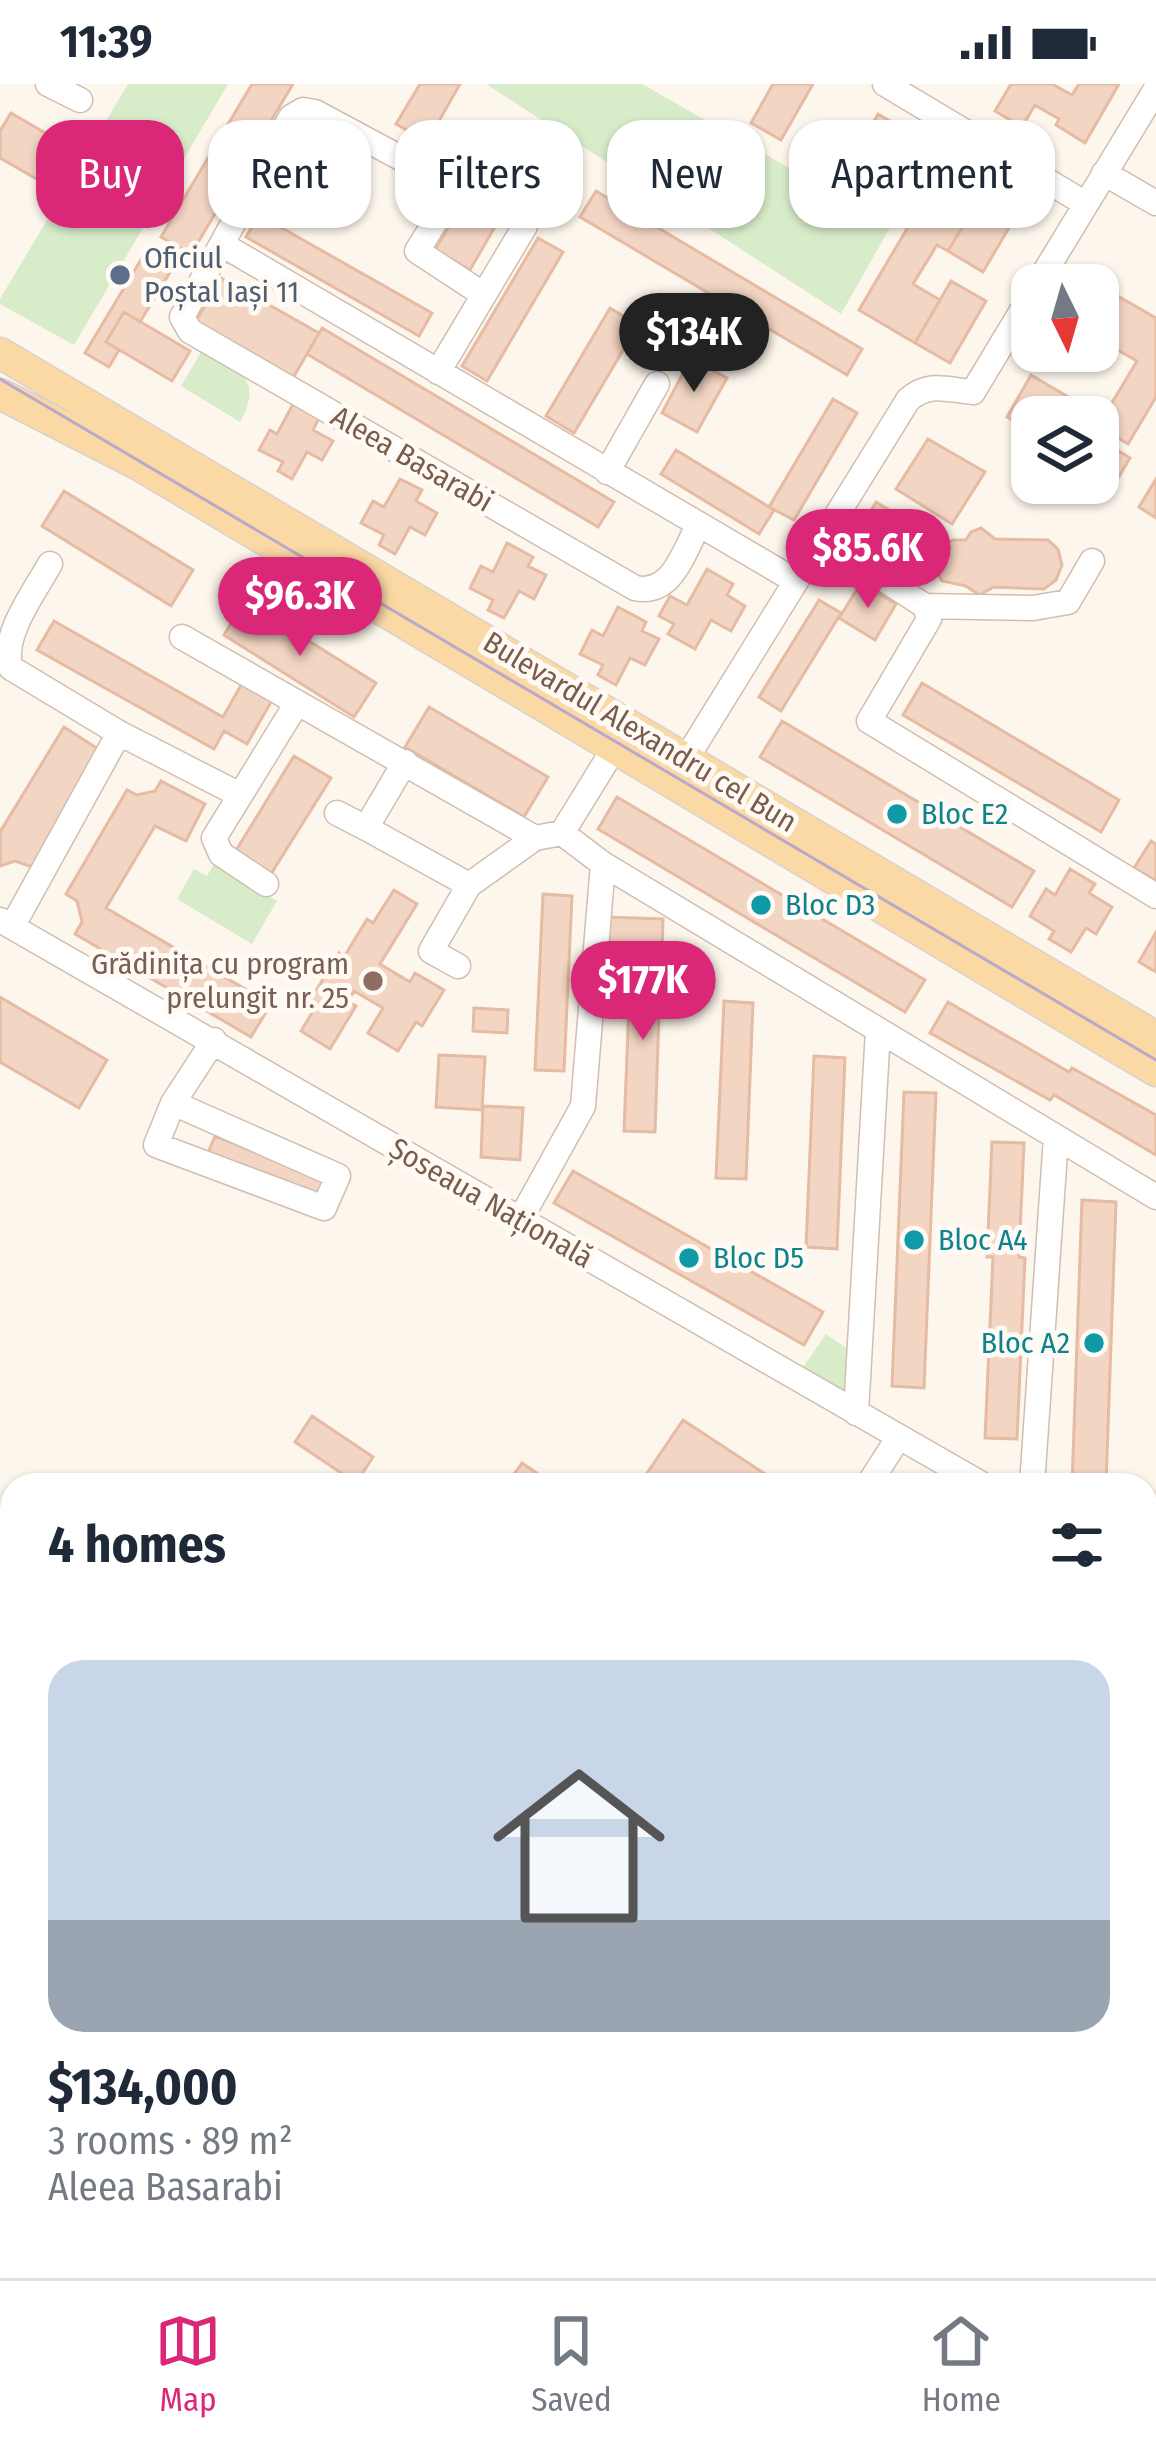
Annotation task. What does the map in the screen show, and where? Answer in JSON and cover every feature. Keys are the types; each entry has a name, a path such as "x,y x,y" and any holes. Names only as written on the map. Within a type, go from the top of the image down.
{"main road":[{"name":"Bulevardul Alexandru cel Bun","path":"0,353 679,770 1156,1071"},
{"name":"Bulevardul Alexandru cel Bun","path":"0,394 139,465 615,747 679,770 1156,1036"}],"street":[{"path":"48,84 80,100"},
{"path":"885,84 1086,204"},
{"path":"1050,264 1156,89"},
{"name":"Aleea Basarabi","path":"484,295 418,251 453,189 315,112 296,112 183,308 184,323 190,331 634,588 653,589 666,583 698,526"},
{"path":"1104,173 1156,203"},
{"path":"438,372 524,228"},
{"path":"223,245 794,580"},
{"path":"679,770 908,400 934,386 973,392 1011,329"},
{"path":"608,472 657,384"},
{"path":"820,538 926,606 1033,608 1068,602 1092,561"},
{"path":"50,563 8,640 6,659 20,676 118,733 240,795"},
{"path":"926,606 929,619 869,721 1156,896"},
{"path":"182,637 535,838"},
{"path":"266,884 221,854 214,843 297,703"},
{"path":"6,923 118,733"},
{"path":"562,833 615,747"},
{"path":"366,828 405,762"},
{"path":"337,813 469,885"},
{"path":"458,966 431,952 469,885 535,838 562,833 603,864 1156,1197"},
{"path":"520,1220 583,1106 603,864"},
{"name":"Șoseaua Națională","path":"6,923 961,1473"},
{"path":"856,1413 878,1030"},
{"path":"173,1103 338,1176 324,1208 156,1145 173,1103 214,1040"},
{"path":"1033,1473 1056,1137"},
{"path":"876,1473 899,1437"}],"green space":[{"path":"128,84 228,84 184,159 184,120 107,120"},
{"path":"486,84 642,84 705,120 607,120 607,162 583,147 583,120 542,120"},
{"path":"765,154 789,168 789,228 890,228 841,314 708,228 765,228"},
{"path":"42,228 143,228 74,345 0,304"},
{"path":"201,352 236,371 248,385 250,394 240,422 181,386"},
{"path":"214,864 277,901 252,944 177,899 194,869 207,876"},
{"path":"826,1334 852,1352 850,1391 834,1395 800,1372"}],"building":[{"path":"252,84 293,84 271,120 231,120"},
{"path":"420,84 460,84 440,120 398,120"},
{"path":"773,84 813,84 781,140 765,131 765,120 753,120"},
{"path":"1011,84 1052,84 1072,95 1079,84 1119,84 1085,143 1035,105 1026,120 1010,120 995,111"},
{"path":"11,113 36,128 36,179 0,158 0,131"},
{"path":"208,158 208,226 191,254 161,237 166,228 184,228 184,198"},
{"path":"596,191 607,198 607,228 658,228 862,349 847,375 583,219"},
{"path":"251,228 282,228 432,313 419,336 246,237"},
{"path":"448,228 494,228 470,270 435,250"},
{"path":"907,228 962,228 948,251 937,245 913,284 940,300 915,343 859,310"},
{"path":"962,228 1009,228 983,272 948,251"},
{"path":"538,238 563,252 487,381 462,366"},
{"path":"148,248 175,264 140,322 124,312 106,342 119,350 109,367 85,353"},
{"path":"221,278 319,333 293,378 195,323"},
{"path":"951,281 986,301 950,363 915,343"},
{"path":"1119,297 1156,318 1156,397 1128,444 1119,439 1116,396 1137,361 1119,351"},
{"path":"610,308 638,325 574,433 546,416"},
{"path":"124,312 190,351 172,381 106,342"},
{"path":"322,328 614,502 598,527 307,354"},
{"path":"691,358 727,378 697,432 662,413"},
{"path":"1031,375 1067,396 1019,396"},
{"path":"833,399 857,413 794,520 769,507"},
{"path":"293,404 319,418 313,430 333,441 322,460 307,452 292,479 278,471 283,462 259,450 270,430 277,434"},
{"path":"928,439 985,472 952,524 896,489"},
{"path":"676,450 774,510 759,534 661,474"},
{"path":"1119,451 1130,458 1119,477"},
{"path":"400,479 422,490 416,501 437,513 425,535 410,527 395,554 379,545 384,535 361,523 373,501 384,507"},
{"path":"1156,479 1156,518 1139,507"},
{"path":"64,491 193,570 171,606 42,526"},
{"path":"876,502 910,523 882,567 849,548"},
{"path":"981,528 995,539 1048,540 1058,549 1062,565 1056,580 1044,589 994,587 979,595 966,586 942,581 933,564 935,552 953,540 966,540"},
{"path":"507,543 533,557 528,566 546,575 534,599 519,591 504,618 488,610 493,600 470,588 481,566 493,572"},
{"path":"707,569 733,584 727,595 745,606 731,631 711,620 695,649 668,634 674,624 659,616 670,596 687,605"},
{"path":"861,583 896,604 875,640 839,618"},
{"path":"819,600 841,613 781,711 759,697"},
{"path":"245,601 376,683 354,717 224,635"},
{"path":"618,607 646,622 642,631 659,639 645,665 630,658 616,685 598,675 603,665 580,654 592,630 603,636"},
{"path":"54,621 223,717 245,678 275,695 247,744 224,731 214,749 37,650"},
{"path":"922,683 1119,800 1101,832 903,715"},
{"path":"429,707 548,777 524,817 405,747"},
{"name":"Bloc E2","path":"782,721 1034,871 1012,907 760,757"},
{"path":"64,727 101,751 32,867 15,861 0,866 0,832"},
{"path":"294,756 331,778 271,874 235,852"},
{"path":"161,781 205,804 186,841 155,826 106,908 271,1004 251,1037 75,934 82,922 77,901 66,894 127,790 137,795 155,791"},
{"name":"Bloc D3","path":"617,797 925,980 905,1012 598,829"},
{"path":"1151,841 1156,844 1156,881 1134,868"},
{"path":"1070,869 1095,884 1089,893 1112,907 1096,934 1086,928 1071,952 1049,939 1054,931 1030,916 1046,889 1055,895"},
{"name":"Grădinița cu program prelungit nr. 25","path":"394,890 417,904 380,964 410,982 415,973 444,990 422,1026 416,1022 398,1051 368,1033 383,1008 354,991 348,1001 356,1006 330,1049 301,1031 318,1003 311,999 339,953 344,957 367,919 373,923"},
{"path":"543,894 572,896 564,1071 535,1070"},
{"path":"606,917 663,919 662,954 605,952"},
{"path":"1156,932 1156,972 1139,962"},
{"path":"631,953 661,955 655,1132 624,1131"},
{"path":"0,997 107,1060 79,1108 0,1062"},
{"path":"724,1001 753,1003 746,1179 716,1178"},
{"path":"948,1002 1069,1072 1072,1068 1156,1115 1156,1155 1054,1095 1050,1100 930,1033"},
{"path":"474,1008 508,1010 507,1033 473,1031"},
{"path":"439,1055 485,1057 482,1110 436,1107"},
{"path":"814,1056 845,1058 837,1249 806,1247"},
{"name":"Bloc A4","path":"904,1092 936,1093 924,1388 892,1386"},
{"path":"483,1106 523,1108 520,1160 481,1157"},
{"path":"215,1136 327,1181 321,1196 208,1153"},
{"path":"992,1142 1024,1143 1019,1257 1025,1258 1017,1439 985,1438 993,1257 987,1257"},
{"name":"Bloc D5","path":"573,1171 823,1312 804,1345 554,1203"},
{"name":"Bloc A2","path":"1082,1200 1116,1202 1106,1473 1072,1473"},
{"path":"312,1416 373,1457 363,1473 341,1473 295,1442"},
{"path":"683,1420 764,1473 647,1473"},
{"path":"522,1463 537,1473 515,1473"}],"tram line":[{"path":"0,379 1156,1060"}],"place":[{"name":"Oficiul Poștal Iași 11","path":"120,275"},
{"name":"Bloc E2","path":"897,814"},
{"name":"Bloc D3","path":"761,905"},
{"name":"Grădinița cu program prelungit nr. 25","path":"373,981"},
{"name":"Bloc A4","path":"914,1240"},
{"name":"Bloc D5","path":"689,1258"},
{"name":"Bloc A2","path":"1094,1343"}]}
